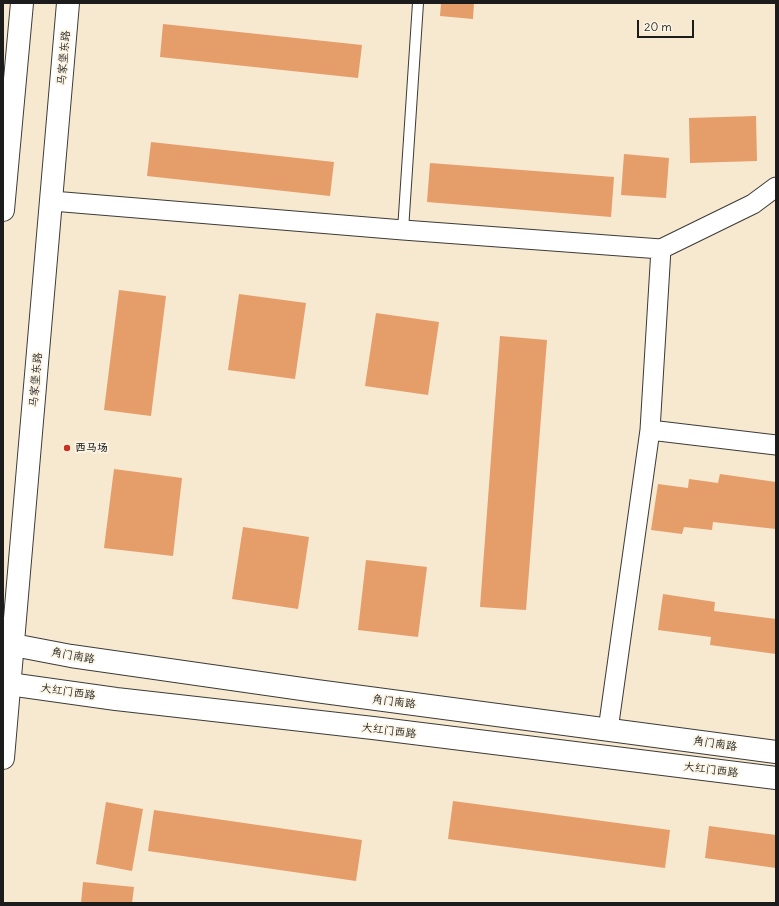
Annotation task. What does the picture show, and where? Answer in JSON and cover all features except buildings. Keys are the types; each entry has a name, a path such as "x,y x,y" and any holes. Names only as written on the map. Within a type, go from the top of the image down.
{"street":[{"path":"3,210 22,3"},
{"name":"马家堡东路","path":"3,758 8,644 52,201 68,3"},
{"path":"52,201 403,230 661,249 753,204 776,187"},
{"path":"608,730 650,430 661,249"},
{"path":"650,430 776,445"},
{"name":"角门南路","path":"8,644 71,656 316,691 776,752"},
{"name":"大红门西路","path":"6,683 116,699 373,728 776,778"}],"lane":[{"path":"403,230 418,3"}],"place":[{"name":"西马场","path":"67,448"}]}
